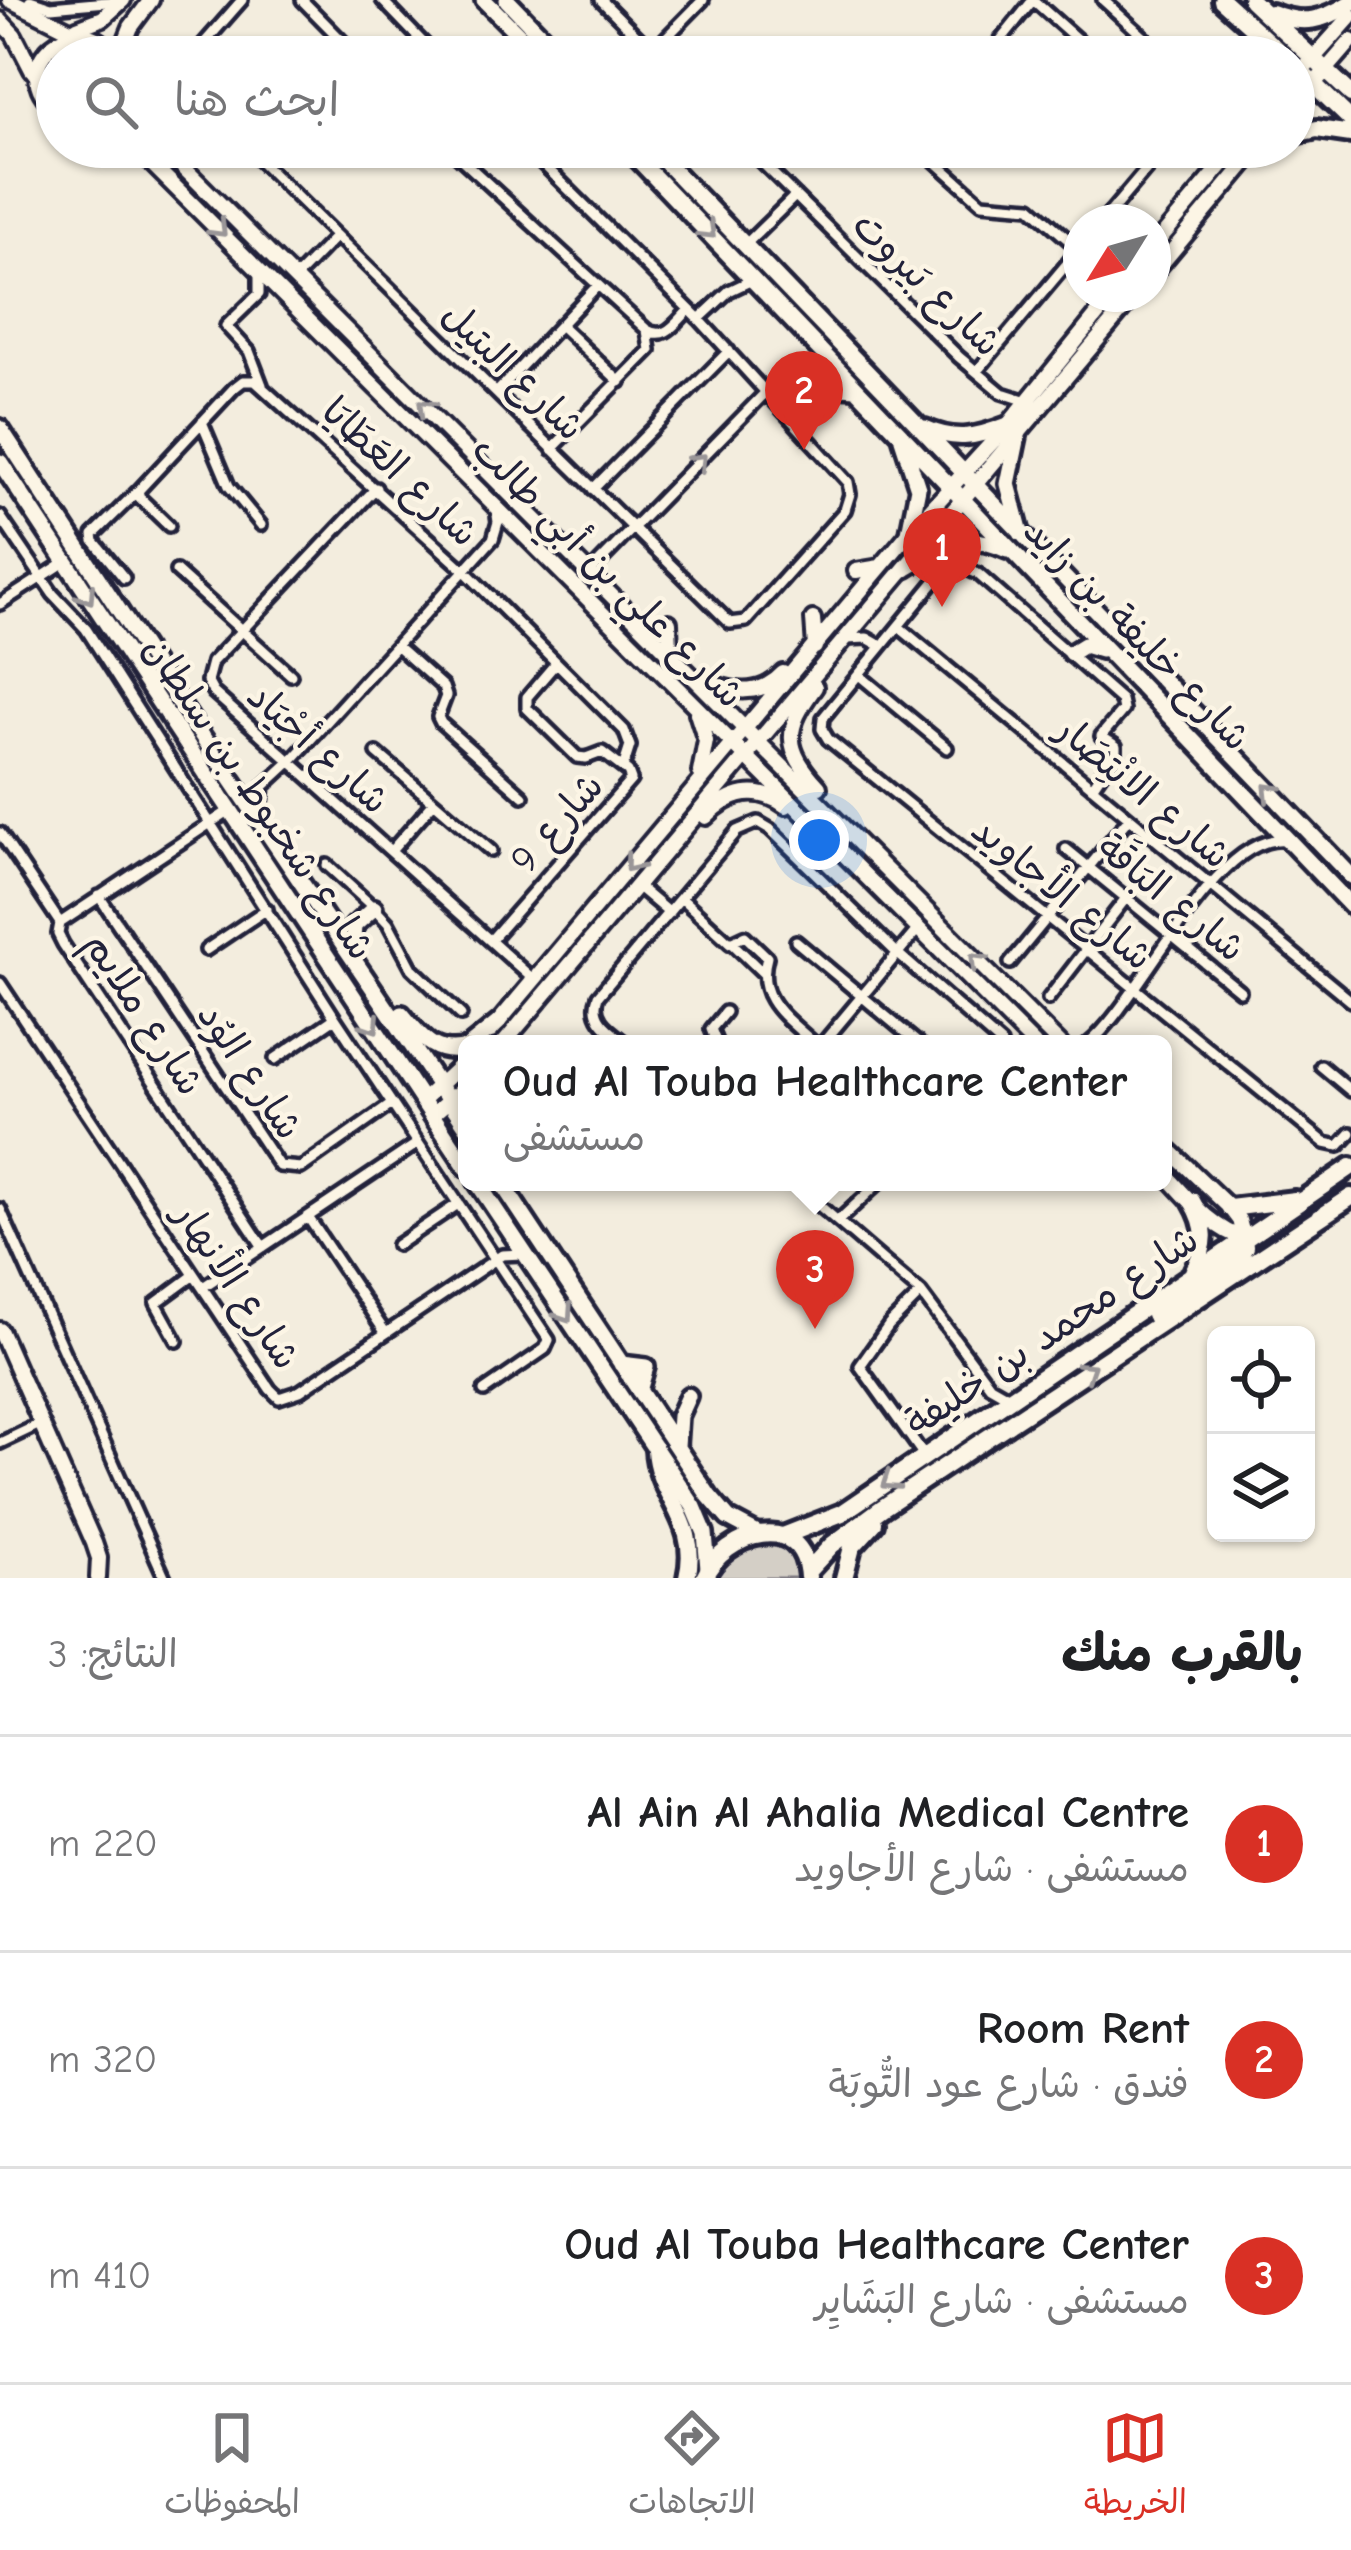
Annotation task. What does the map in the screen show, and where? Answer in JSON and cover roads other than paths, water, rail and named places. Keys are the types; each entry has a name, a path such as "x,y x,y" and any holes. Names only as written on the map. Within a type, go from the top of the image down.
{"highway":[{"path":"1220,0 1252,36"},
{"path":"1220,0 1261,36"},
{"path":"1256,4 1308,22 1323,20 1351,3"},
{"path":"1256,4 1280,36"},
{"path":"1315,76 1351,94"},
{"path":"1315,81 1351,120"},
{"path":"1315,129 1351,134"},
{"path":"1136,1339 1151,1317 1241,1253 1244,1238 1281,1243 1285,1224 1351,1172"},
{"name":"شارع محمد بن خليفة","path":"783,1536 842,1513 1244,1238 1351,1172"},
{"path":"1230,1208 1269,1206 1307,1196"},
{"name":"شارع محمد بن خليفة","path":"808,1576 832,1545 883,1508 1351,1197"},
{"path":"1192,1201 1206,1235 1204,1252 1193,1273"},
{"path":"655,1449 655,1459 687,1527 691,1555 687,1578"},
{"path":"844,1578 852,1547 883,1508"},
{"path":"706,1574 730,1548 758,1534 783,1536 798,1548 808,1576"}],"main road":[{"path":"10,0 97,36"},
{"path":"51,36 103,17 123,0"},
{"path":"126,36 151,0"},
{"path":"484,0 520,36"},
{"path":"507,0 542,36"},
{"path":"1315,62 1351,16"},
{"path":"0,20 14,35 36,82"},
{"path":"1315,66 1351,40"},
{"path":"32,70 36,58"},
{"name":"شارع علي بن أبي طالب","path":"157,168 1025,1035"},
{"name":"شارع علي بن أبي طالب","path":"184,168 1051,1035"},
{"name":"شارع خليفة بن زايد","path":"647,168 856,388 1022,536 1351,875"},
{"name":"شارع خليفة بن زايد","path":"671,168 916,424 1016,555 1351,906"},
{"path":"1171,216 1199,168"},
{"path":"1171,252 1238,168"},
{"path":"1022,536 1008,484 1013,428 1027,401 1099,312"},
{"path":"511,1035 905,569 963,485 1119,312"},
{"path":"825,386 856,388"},
{"path":"916,424 955,438 1013,428"},
{"path":"895,426 918,488 909,533"},
{"name":"شارع شخبوط بن سلطان","path":"0,428 458,1113"},
{"name":"شارع شخبوط بن سلطان","path":"0,463 458,1154"},
{"path":"484,1035 909,533 963,485"},
{"path":"905,569 960,540 982,540 1016,555"},
{"path":"856,571 880,567"},
{"path":"1069,652 1076,636 1071,613"},
{"path":"813,619 814,647"},
{"path":"669,622 670,653"},
{"path":"1069,652 1088,645 1112,657"},
{"path":"693,674 720,688 753,690 775,682 814,647"},
{"path":"832,654 822,678 796,713 790,737 804,771 838,808 850,830"},
{"path":"646,656 695,709 706,741 702,770 673,813"},
{"path":"675,843 725,800 748,793 774,798 832,842"},
{"path":"325,916 347,920 372,905"},
{"path":"352,955 354,926 372,905"},
{"path":"376,992 431,1046 449,1052 458,1049"},
{"path":"446,1094 458,1074"},
{"path":"427,1108 458,1088"},
{"path":"443,1132 445,1113 458,1131"},
{"path":"1172,1153 1230,1208 1244,1238"},
{"path":"1172,1181 1229,1234 1244,1238"},
{"path":"483,1191 700,1519 707,1546 706,1574"},
{"path":"506,1191 717,1507 758,1534"},
{"path":"0,1330 94,1543 98,1578"},
{"path":"677,1446 679,1416 688,1396"}],"street":[{"path":"30,0 51,8 123,0"},
{"path":"210,36 242,0"},
{"path":"302,0 337,36"},
{"path":"382,0 417,36"},
{"path":"602,0 635,36"},
{"path":"670,36 703,0"},
{"path":"1004,36 1033,0 1073,36"},
{"path":"1103,0 1143,36"},
{"name":"شارع البتيل","path":"267,168 730,622 746,621 845,510 850,494 842,472 766,392"},
{"path":"471,168 646,330 664,333 689,310"},
{"path":"547,168 766,392 590,572"},
{"name":"شارع بَيروت","path":"767,168 977,371 1007,397 1027,401"},
{"path":"943,168 982,203 1031,207 1063,234"},
{"path":"1118,204 1149,168"},
{"path":"745,244 795,196"},
{"path":"295,278 335,237"},
{"path":"729,291 741,264"},
{"name":"شارع العَطَايَا","path":"259,268 259,294 226,326 249,352 262,385 464,570 628,736 630,751 623,767"},
{"path":"977,371 1063,268"},
{"path":"699,319 729,291 756,280"},
{"path":"496,393 598,284"},
{"path":"560,325 620,382"},
{"path":"552,449 650,350 646,330"},
{"path":"593,489 729,351"},
{"path":"124,578 93,535 238,384 250,380 262,385"},
{"path":"202,422 229,486 261,525"},
{"name":"شارع أجْيَاد","path":"376,488 208,670 209,687 534,980"},
{"path":"138,491 140,499 169,526"},
{"path":"260,820 264,786 493,539 498,522 494,502"},
{"path":"0,516 41,577 86,629 392,1105 498,1257 549,1343 484,1391"},
{"path":"493,539 522,532"},
{"path":"0,604 65,562"},
{"name":"شارع الأجاويد","path":"1092,787 1116,752 1116,746 1101,736 1123,703 978,574 961,566 940,575 899,627 877,643 859,675 823,718 828,740 1325,1143 1339,1146 1351,1133"},
{"path":"176,571 291,675"},
{"path":"870,610 867,626 877,643"},
{"name":"شارع الانْتِصَار","path":"899,627 1351,1001"},
{"path":"845,639 877,643"},
{"path":"397,646 443,687 446,696 439,721 524,796"},
{"name":"شارع 9","path":"490,940 626,789 631,777 602,752 577,757 526,708 527,697 556,663"},
{"path":"859,675 947,748"},
{"path":"377,752 491,851"},
{"path":"237,786 264,786"},
{"path":"391,851 434,802"},
{"name":"شارع ملايم","path":"231,809 60,923 60,938 263,1247"},
{"path":"1259,844 1262,812"},
{"path":"1010,963 1129,818"},
{"path":"617,1035 599,1019 595,1001 737,831 758,822 991,1035"},
{"path":"0,833 60,923"},
{"path":"1098,1035 1136,990 1171,934 1210,885 1259,844 1290,841"},
{"name":"شارع البَاقَة","path":"1066,849 1240,991"},
{"path":"326,865 372,905 388,923 412,968 461,1015"},
{"path":"637,886 669,913"},
{"name":"شارع الوُد","path":"99,896 279,1166 293,1171 302,1168 392,1105"},
{"path":"681,898 733,944 745,936 768,958 763,973 769,1003 808,1035"},
{"path":"1048,999 1126,898"},
{"path":"206,950 267,908"},
{"path":"827,1035 917,929"},
{"path":"796,941 908,1035"},
{"name":"شارع الأنهار","path":"0,983 279,1397 301,1391 498,1257"},
{"path":"714,1035 711,1029 725,1012"},
{"path":"275,1058 335,1018"},
{"path":"1321,1066 1351,1091"},
{"path":"203,1287 418,1143"},
{"path":"803,1191 921,1293 990,1387 1011,1398"},
{"path":"838,1221 870,1191"},
{"path":"397,1245 458,1204"},
{"path":"0,1208 166,1578"},
{"path":"308,1217 385,1333"},
{"path":"498,1257 511,1233"},
{"path":"498,1257 525,1254"},
{"path":"177,1341 155,1303 194,1275"},
{"path":"921,1293 889,1325 860,1366 925,1457"},
{"path":"988,1414 990,1387"},
{"path":"0,1443 42,1423"}],"place":[{"name":"Room Rent","path":"804,450"},
{"name":"Al Ain Al Ahalia Medical Centre","path":"942,607"},
{"name":"Oud Al Touba Healthcare Center","path":"815,1329"}]}
